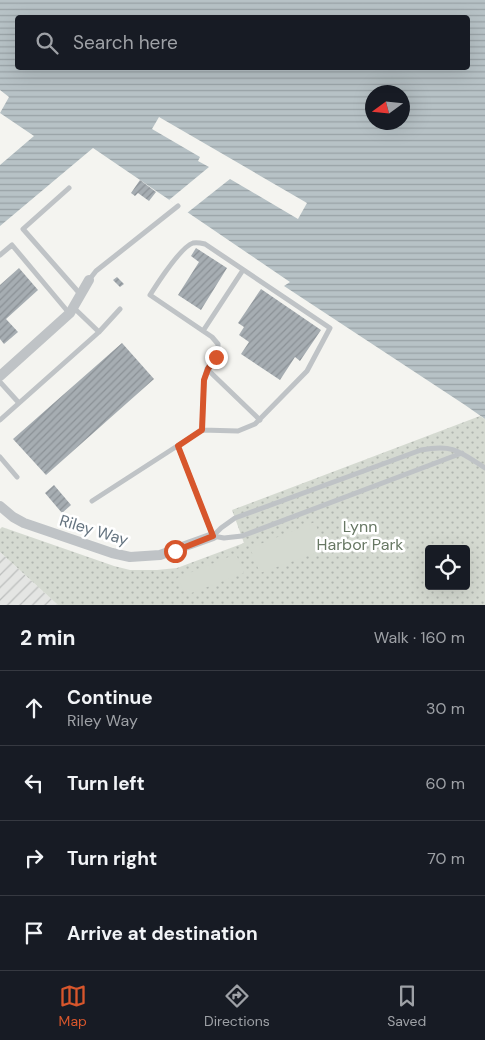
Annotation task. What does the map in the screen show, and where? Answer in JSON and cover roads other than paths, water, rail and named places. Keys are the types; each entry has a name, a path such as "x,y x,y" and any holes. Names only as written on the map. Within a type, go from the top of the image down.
{"street":[{"path":"0,376 72,311 89,280"},
{"name":"Riley Way","path":"0,506 24,523 112,553 130,557 152,557 168,554 213,536"}],"lane":[{"path":"69,188 23,229 81,295"},
{"path":"89,280 96,271 178,206"},
{"path":"92,501 202,430 238,431 260,420 272,405 307,371 330,328 205,244 194,243 188,246 165,272 150,295 216,340 218,348 216,357 208,369 203,387 202,430"},
{"path":"0,255 12,245 72,311 99,332"},
{"path":"203,331 243,270"},
{"path":"0,420 99,332 120,309"},
{"path":"208,369 260,420"},
{"path":"0,382 19,403"},
{"path":"178,446 213,536"},
{"path":"213,536 235,518 413,452 445,447 457,450 485,468"},
{"path":"213,536 230,538 242,536 462,454"},
{"path":"0,457 17,477"}],"park label":[{"name":"Lynn Harbor Park","path":"360,535"}]}
